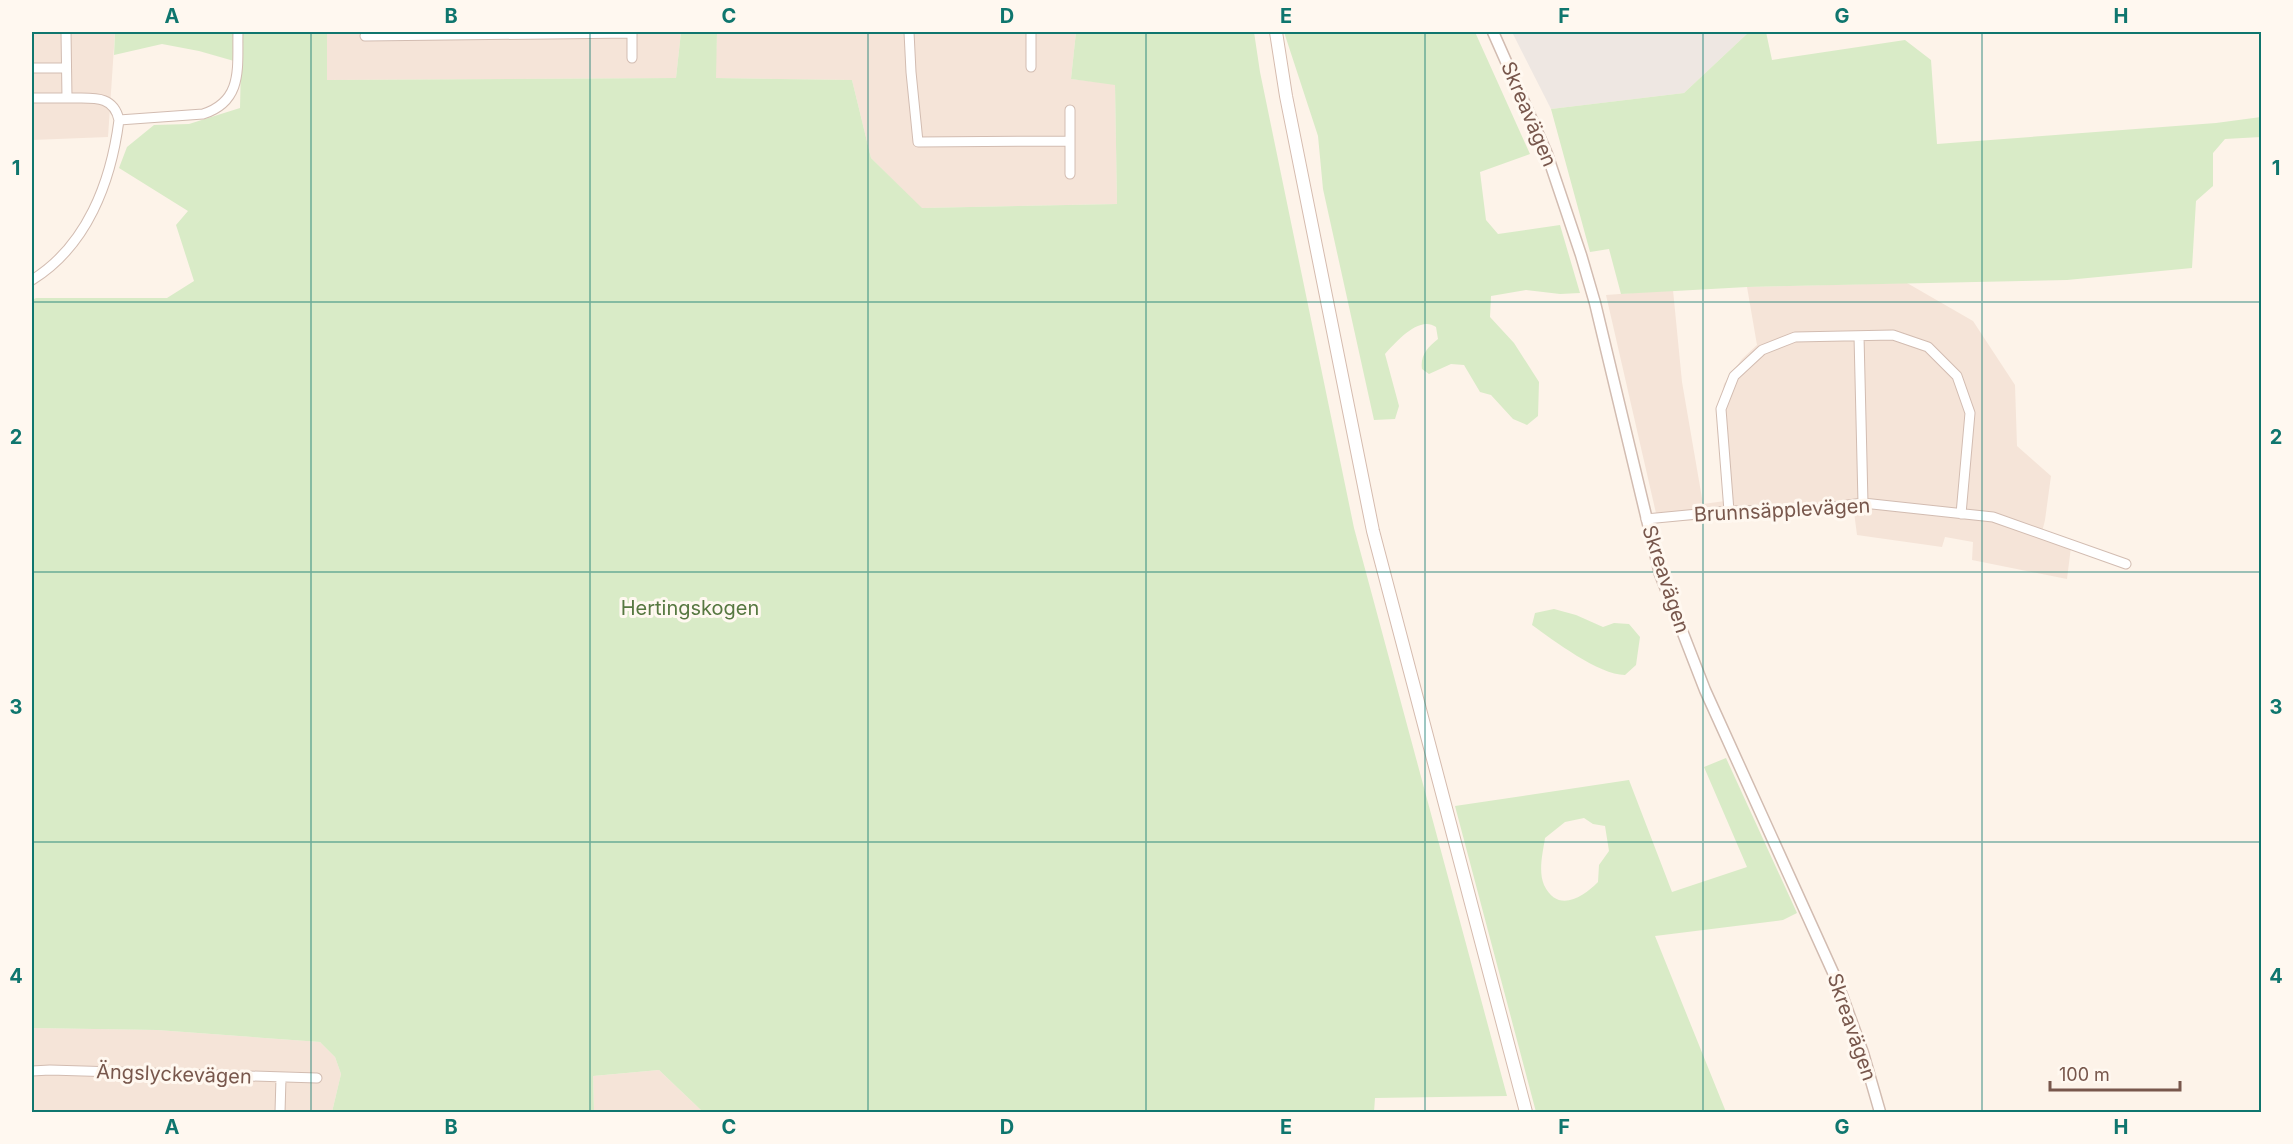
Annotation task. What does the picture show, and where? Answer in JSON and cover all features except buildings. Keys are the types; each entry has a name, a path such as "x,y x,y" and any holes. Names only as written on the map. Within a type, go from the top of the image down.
{"main road":[{"path":"1276,32 1286,96 1373,531 1526,1113"}],"street":[{"path":"66,32 67,98"},
{"path":"119,120 204,114 220,106 231,94 237,77 238,32"},
{"path":"365,36 632,32 632,58"},
{"path":"909,32 911,80 918,142 1070,141"},
{"path":"1031,32 1031,67"},
{"name":"Skreavägen","path":"1493,32 1547,154 1581,255 1595,303 1660,574 1692,657 1828,959 1863,1053 1880,1113"},
{"path":"32,68 66,68"},
{"path":"32,98 104,99 117,110 119,120 114,149 96,208 79,237 56,262 32,280"},
{"path":"1070,110 1070,174"},
{"path":"1729,511 1721,409 1734,376 1762,350 1795,337 1893,335 1928,347 1957,376 1970,412 1961,514"},
{"path":"1859,336 1863,503"},
{"name":"Brunnsäpplevägen","path":"1646,519 1729,511 1811,510 1863,503 1993,517 2126,564"},
{"name":"Ängslyckevägen","path":"32,1071 317,1078"},
{"path":"280,1113 281,1078"}],"shaded area":[{"path":"32,32 115,32 108,137 32,140"},
{"path":"327,32 681,32 676,78 326,80"},
{"path":"717,32 1076,32 1071,79 1115,84 1117,204 921,208 871,158 852,80 715,78"},
{"path":"1512,32 1749,32 1684,93 1551,109"},
{"path":"1907,283 1973,321 2015,385 2017,446 2051,476 2041,536 2071,547 2067,579 1972,560 1973,542 1945,537 1942,547 1857,535 1854,512 1658,522 1606,295 1673,290 1682,382 1703,504 1725,501 1717,425 1724,384 1742,359 1757,345 1747,287"},
{"path":"32,1028 157,1030 320,1042 335,1057 341,1074 332,1112 32,1112"},
{"path":"659,1070 703,1112 594,1112 593,1076"}],"green space":[{"name":"Hertingskogen","path":"115,32 327,32 327,80 676,78 681,32 717,32 716,78 852,80 871,158 922,208 1117,204 1115,85 1071,79 1076,32 1254,32 1260,72 1354,528 1507,1096 1375,1098 1374,1112 703,1112 659,1070 593,1076 594,1112 332,1112 341,1074 335,1057 320,1042 157,1030 32,1028 32,300 36,298 167,298 194,281 176,225 188,211 119,168 127,147 154,125 189,124 240,108 241,63 199,51 162,44 114,55"},
{"path":"1284,32 1475,32 1530,154 1480,172 1486,220 1498,234 1560,225 1580,293 1560,294 1526,290 1491,296 1490,317 1514,343 1539,382 1538,416 1527,425 1513,419 1491,395 1480,392 1464,365 1451,364 1429,374 1422,369 1422,360 1426,352 1438,339 1436,327 1429,324 1415,327 1385,354 1399,406 1395,419 1374,420 1323,189 1318,136"},
{"path":"1749,32 1766,32 1772,60 1905,40 1931,60 1937,144 2216,123 2261,117 2261,137 2225,139 2213,153 2213,186 2196,201 2192,268 2067,280 1747,287 1621,294 1609,249 1590,252 1551,109 1684,93"},
{"path":"1554,609 1576,615 1603,627 1614,623 1629,624 1640,637 1636,665 1625,675 1602,669 1577,656 1532,625 1535,613"},
{"path":"1726,758 1797,913 1783,920 1655,936 1726,1112 1536,1112 1455,806 1629,780 1672,892 1747,867 1704,767","holes":["1584,818 1593,824 1605,826 1609,851 1599,865 1598,882 1585,893 1571,900 1556,899 1550,894 1542,880 1541,862 1545,838 1565,822"]}]}
